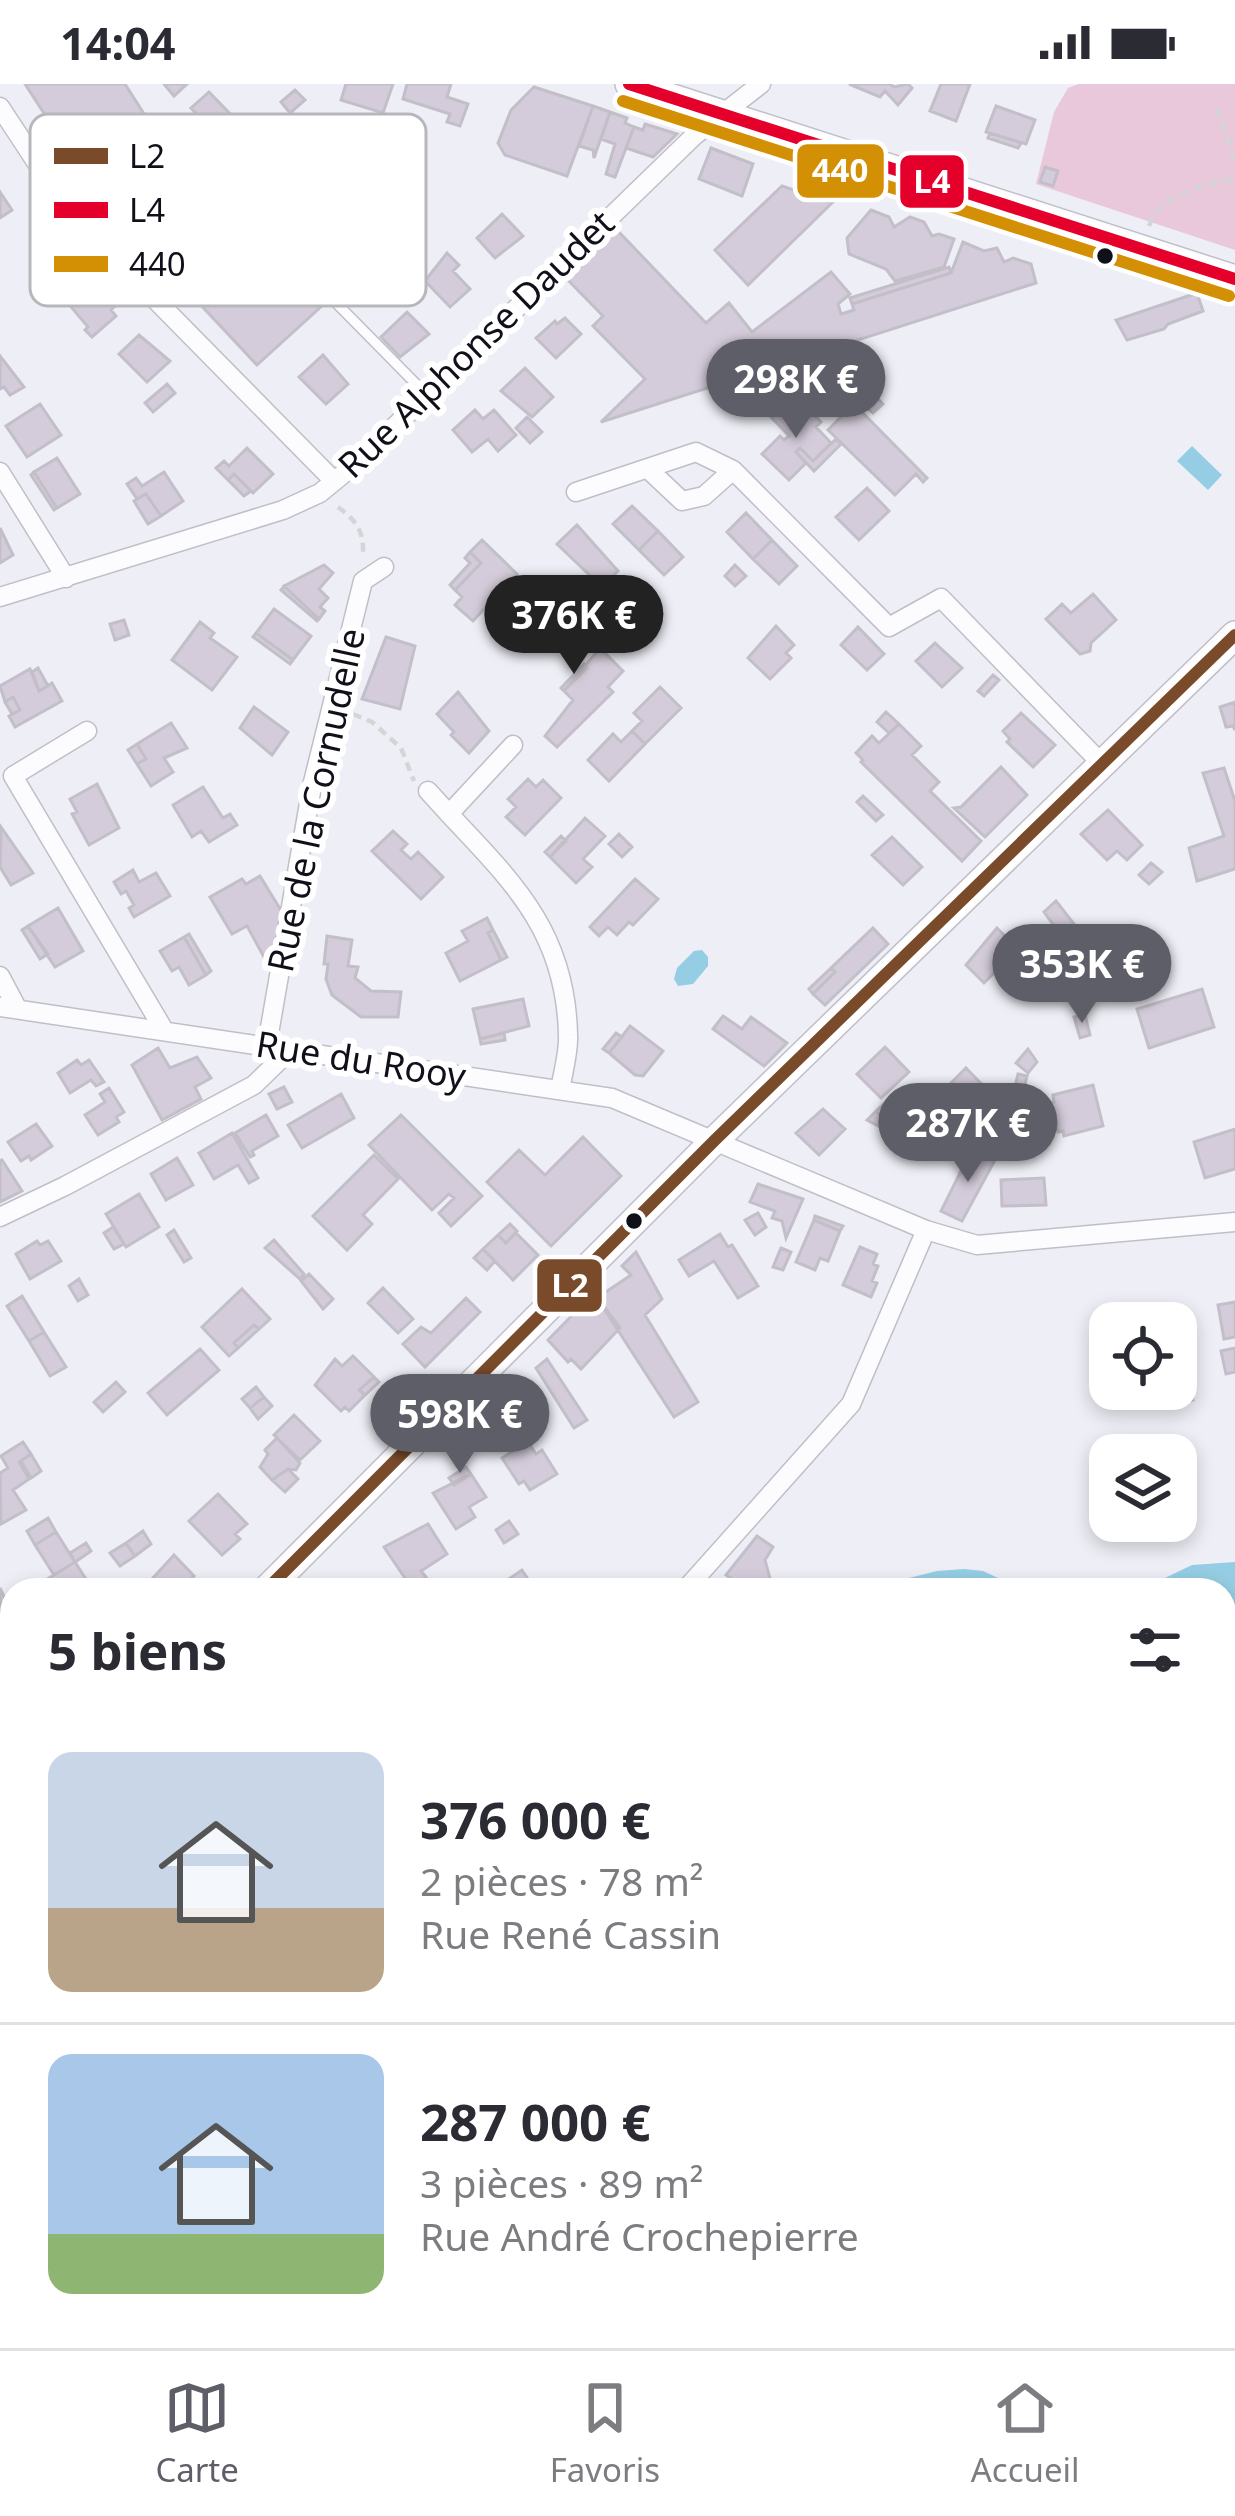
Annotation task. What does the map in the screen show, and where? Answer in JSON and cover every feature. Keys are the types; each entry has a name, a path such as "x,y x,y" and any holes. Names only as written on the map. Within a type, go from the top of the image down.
{"main road":[{"path":"629,84 1235,279"},
{"path":"278,1578 716,1140 1235,635"}],"street":[{"name":"Rue Alphonse Daudet","path":"0,598 283,510 327,487 694,136 761,84"},
{"path":"0,106 30,152"},
{"path":"157,306 327,487"},
{"path":"576,491 696,452 733,470 889,627 941,598 1102,764"},
{"path":"648,469 682,501 704,496 733,470"},
{"path":"0,472 66,578"},
{"name":"Rue de la Cornudelle","path":"268,1046 312,786 363,580 384,567"},
{"path":"87,731 13,776 164,1030"},
{"path":"448,814 513,745"},
{"path":"428,791 520,890 556,957 568,1036 560,1090"},
{"path":"0,976 9,1008"},
{"name":"Rue du Rooy","path":"9,1008 611,1098 926,1230 977,1246 1235,1222"},
{"path":"0,1217 254,1085 291,1049"},
{"path":"696,1578 851,1404 926,1230"}],"lane":[{"path":"339,306 426,394"}],"path":[{"path":"1217,108 1235,164"},
{"path":"1144,249 1153,215 1172,198 1235,178"},
{"path":"327,487 362,530 363,580"},
{"path":"331,712 358,715 383,730 401,748 410,778 428,791"}],"shaded area":[{"path":"1079,84 1235,84 1235,250 1036,184 1054,112 1068,88"}],"water":[{"path":"1192,446 1222,475 1208,490 1177,461"},
{"path":"702,950 708,966 693,984 678,986 674,979 677,968 694,951"},
{"path":"1235,1562 1235,1578 1165,1578 1192,1565"},
{"path":"937,1571 983,1571 998,1578 909,1578"}],"building":[{"path":"25,84 125,84 144,114 44,114"},
{"path":"164,84 187,84 174,96"},
{"path":"346,84 393,84 383,113 341,100"},
{"path":"407,84 451,84 447,97 468,104 460,126 447,122 450,114 403,99"},
{"path":"849,84 908,84 912,88 898,105 885,91 880,97"},
{"path":"941,84 970,84 956,121 930,111"},
{"path":"534,87 593,106 567,176 505,155 498,143 511,110"},
{"path":"295,90 305,100 290,113 281,102"},
{"path":"209,92 230,114 197,114 191,108"},
{"path":"593,106 610,112 594,158 593,150 579,146"},
{"path":"996,106 1035,120 1026,144 986,132"},
{"path":"610,112 627,118 625,123 634,127 615,177 606,174 615,144 601,139"},
{"path":"645,124 677,134 653,157 626,148 634,127 643,130"},
{"path":"990,133 1021,143 1018,148 988,138"},
{"path":"711,148 753,164 742,196 699,179"},
{"path":"1045,167 1058,171 1053,186 1040,182"},
{"path":"782,186 832,203 748,285 715,250"},
{"path":"0,192 12,210 0,218"},
{"path":"871,210 889,217 894,227 910,217 924,222 932,236 954,239 944,267 895,281 886,269 849,254 847,238"},
{"path":"502,214 523,236 495,258 477,238"},
{"path":"617,230 706,323 729,303 752,332 831,272 850,294 838,304 841,314 854,310 852,304 951,273 963,242 984,251 997,248 1004,262 1013,258 1031,264 1036,283 601,422 645,379 593,326 603,316 566,278"},
{"path":"447,253 459,265 453,271 470,289 450,307 426,280"},
{"path":"949,267 951,273 852,304 850,298"},
{"path":"1197,293 1203,311 1164,329 1127,340 1116,320"},
{"path":"70,306 115,306 111,310 116,316 92,337 85,330 88,327"},
{"path":"202,306 322,306 257,365"},
{"path":"407,312 429,334 400,357 381,337"},
{"path":"565,318 581,334 556,358 536,338"},
{"path":"139,335 170,361 147,382 119,354"},
{"path":"323,355 348,384 326,404 299,377"},
{"path":"0,356 24,387 10,395 4,387 0,389"},
{"path":"525,368 553,397 532,417 501,391"},
{"path":"167,384 175,393 153,412 145,403"},
{"path":"874,395 883,404 873,413 864,405"},
{"path":"40,404 61,435 27,457 6,426"},
{"path":"854,404 927,478 923,482 916,474 895,495 828,430"},
{"path":"806,407 821,422 816,427 831,443 813,461 800,448 796,452 806,463 789,480 762,454 780,436 784,440 789,436 771,417"},
{"path":"475,410 483,419 494,410 516,435 498,451 488,439 472,452 453,430"},
{"path":"527,417 542,432 530,443 516,428"},
{"path":"836,439 841,444 814,471 796,452 800,448 813,461"},
{"path":"247,448 273,474 253,493 234,474 228,480 216,468 224,461 229,466"},
{"path":"57,458 80,494 57,508 34,472"},
{"path":"34,472 57,508 54,510 31,475"},
{"path":"164,472 183,501 161,516 146,494 137,499 127,484 136,478 142,486"},
{"path":"234,474 251,491 244,496 228,480"},
{"path":"867,488 889,511 859,540 836,517"},
{"path":"146,494 161,516 148,524 134,501"},
{"path":"632,506 658,531 639,550 613,524"},
{"path":"746,513 772,540 753,559 727,532"},
{"path":"577,525 618,571 602,587 557,544"},
{"path":"0,528 13,555 0,563"},
{"path":"658,531 683,557 664,575 639,550"},
{"path":"482,540 517,574 473,621 455,605 462,597 455,590 481,563 470,552"},
{"path":"772,540 797,566 779,584 753,559"},
{"path":"470,552 481,563 455,590 450,585 470,563 465,558"},
{"path":"324,565 333,573 319,589 328,598 320,607 325,611 319,619 284,586"},
{"path":"735,565 746,576 735,586 725,576"},
{"path":"544,583 575,613 555,634 524,604"},
{"path":"284,586 319,619 317,621 281,590"},
{"path":"1093,594 1116,620 1091,643 1090,651 1080,654 1046,619 1062,604 1071,613"},
{"path":"274,609 311,636 293,660 256,633"},
{"path":"124,620 129,635 115,640 110,624"},
{"path":"200,622 214,633 210,638 237,657 212,690 172,660"},
{"path":"776,626 794,645 786,653 791,658 770,679 748,658"},
{"path":"858,627 884,654 867,670 841,645"},
{"path":"256,633 293,660 290,664 253,637"},
{"path":"386,637 415,646 400,709 362,699"},
{"path":"935,643 962,668 942,687 916,661"},
{"path":"600,648 623,671 608,687 613,692 557,747 545,736 573,700 564,691"},
{"path":"584,664 587,668 564,691 561,688"},
{"path":"38,668 48,686 39,691 32,672"},
{"path":"30,669 39,691 52,683 62,701 15,727 9,716 20,710 13,697 5,702 0,686"},
{"path":"993,675 999,680 984,696 978,691"},
{"path":"660,687 681,708 645,744 632,731 642,721 634,713"},
{"path":"458,692 489,731 469,753 437,714"},
{"path":"13,697 20,710 12,714 5,702"},
{"path":"1235,702 1235,730 1226,727 1220,707"},
{"path":"254,707 288,732 272,755 240,728"},
{"path":"886,712 899,724 889,733 877,722"},
{"path":"1021,713 1055,745 1033,767 1007,742 1010,739 1003,731"},
{"path":"171,723 187,748 164,758 173,772 151,786 137,764 146,759 137,744"},
{"path":"899,724 921,746 912,755 939,782 930,791 981,841 962,861 856,753 872,736 879,743"},
{"path":"632,731 645,744 609,781 588,760 613,734 621,742"},
{"path":"137,744 146,759 137,764 128,750"},
{"path":"1001,767 1027,795 985,837 954,808 961,807"},
{"path":"1224,768 1235,801 1235,869 1197,881 1189,848 1224,836 1203,773"},
{"path":"528,779 536,787 543,780 561,798 525,835 506,817 516,807 508,799"},
{"path":"97,784 119,828 89,845 72,814 77,812 70,799"},
{"path":"203,787 223,818 230,814 237,825 209,842 201,831 192,837 173,805"},
{"path":"863,796 883,815 876,821 857,802"},
{"path":"1108,810 1142,845 1127,860 1117,851 1107,860 1081,834"},
{"path":"585,818 605,836 583,859 592,867 576,883 550,857"},
{"path":"1,827 33,873 11,885 0,867"},
{"path":"393,831 407,844 401,850 411,859 418,852 443,877 421,899 372,851"},
{"path":"619,834 632,847 622,857 609,844"},
{"path":"561,836 566,841 550,857 545,852"},
{"path":"892,837 922,867 903,885 872,855"},
{"path":"1151,863 1162,872 1149,884 1139,875"},
{"path":"133,870 139,882 156,873 170,896 134,917 126,891 121,894 114,882"},
{"path":"260,876 282,912 275,966 270,968 247,926 232,934 210,897 242,879 246,884"},
{"path":"635,879 658,899 633,925 629,922 617,935 608,927 599,936 590,927"},
{"path":"1056,901 1092,947 1074,960 1060,943 1055,948 1045,935 1055,927 1044,912"},
{"path":"58,908 83,951 55,967 28,926"},
{"path":"487,918 493,930 488,933 501,960 460,981 446,953 468,941 462,931"},
{"path":"28,926 48,954 40,959 22,930"},
{"path":"873,928 888,944 825,1005 813,994 835,972 831,968"},
{"path":"997,928 1018,949 984,983 966,965"},
{"path":"493,930 507,957 501,960 488,933"},
{"path":"189,934 211,971 206,975 184,937"},
{"path":"327,936 352,940 348,966 358,967 355,978 371,991 401,992 398,1017 361,1017 332,995 326,979 328,964 324,964"},
{"path":"184,937 206,975 189,985 179,967 172,971 160,951"},
{"path":"831,968 835,972 813,994 809,989"},
{"path":"1202,989 1214,1027 1149,1048 1137,1009"},
{"path":"523,999 529,1026 480,1039 473,1009"},
{"path":"1085,1015 1090,1035 1080,1038 1074,1017"},
{"path":"723,1016 742,1029 751,1017 787,1043 764,1066 713,1029"},
{"path":"630,1026 663,1051 643,1076 635,1075 609,1053"},
{"path":"504,1033 505,1040 481,1044 480,1039"},
{"path":"616,1033 622,1037 609,1053 603,1049"},
{"path":"885,1047 909,1072 881,1098 857,1074"},
{"path":"158,1048 170,1068 197,1057 211,1078 195,1087 201,1099 162,1120 132,1065"},
{"path":"1028,1049 1037,1062 1028,1073 1016,1063"},
{"path":"77,1060 81,1065 89,1060 104,1082 96,1086 91,1080 70,1093 58,1073"},
{"path":"966,1068 1001,1104 973,1133 942,1100"},
{"path":"1018,1074 1027,1076 1022,1096 1013,1095"},
{"path":"1093,1085 1103,1126 1064,1136 1063,1131 1058,1132 1053,1095"},
{"path":"284,1087 292,1102 277,1109 269,1094"},
{"path":"109,1088 124,1112 116,1117 119,1122 98,1135 85,1115 105,1102 100,1094"},
{"path":"341,1094 354,1118 302,1148 288,1125"},
{"path":"890,1098 906,1114 892,1127 876,1111"},
{"path":"942,1100 972,1132 970,1135 938,1104"},
{"path":"823,1109 845,1129 819,1155 796,1133"},
{"path":"876,1111 889,1124 884,1129 867,1120"},
{"path":"266,1115 278,1136 252,1151 250,1157 235,1133"},
{"path":"401,1115 482,1196 451,1226 439,1213 454,1198 449,1194 432,1210 369,1145"},
{"path":"1028,1115 1039,1116 1037,1131 1026,1130"},
{"path":"36,1124 52,1146 21,1161 8,1142"},
{"path":"1235,1129 1235,1169 1205,1178 1194,1142"},
{"path":"232,1133 258,1178 249,1183 238,1165 214,1179 199,1153"},
{"path":"583,1137 621,1176 551,1246 487,1182 519,1150 545,1175"},
{"path":"972,1149 995,1160 962,1221 941,1211"},
{"path":"374,1155 398,1179 363,1215 372,1224 347,1250 313,1216"},
{"path":"177,1158 193,1185 166,1200 151,1174"},
{"path":"0,1161 22,1191 0,1202"},
{"path":"1044,1178 1046,1205 1002,1206 1001,1180"},
{"path":"758,1184 803,1199 786,1238 782,1221 772,1218 775,1211 750,1202"},
{"path":"139,1194 159,1227 126,1247 106,1214"},
{"path":"758,1213 766,1227 755,1235 745,1220"},
{"path":"815,1216 843,1226 840,1231 814,1220"},
{"path":"814,1220 840,1231 828,1261 820,1258 815,1270 796,1262"},
{"path":"510,1224 517,1231 506,1243 498,1235"},
{"path":"113,1227 124,1244 114,1249 104,1233"},
{"path":"174,1230 191,1258 184,1262 167,1235"},
{"path":"516,1233 538,1255 513,1280 483,1249 498,1235 506,1243"},
{"path":"720,1234 758,1286 738,1298 714,1261 689,1276 679,1260"},
{"path":"274,1240 304,1274 300,1279 265,1248"},
{"path":"37,1241 40,1245 48,1241 61,1261 30,1279 16,1254"},
{"path":"860,1247 877,1254 872,1281 877,1283 871,1297 843,1285"},
{"path":"781,1248 791,1252 783,1270 773,1267"},
{"path":"483,1249 495,1261 487,1270 474,1258"},
{"path":"636,1252 662,1299 645,1315 698,1402 674,1417 597,1298 631,1275 622,1266"},
{"path":"309,1274 333,1299 323,1309 301,1281"},
{"path":"79,1279 88,1295 78,1301 69,1286"},
{"path":"383,1288 413,1319 398,1333 368,1303"},
{"path":"242,1289 270,1319 259,1329 254,1325 234,1343 238,1348 229,1356 202,1327"},
{"path":"594,1293 620,1328 581,1369 548,1340"},
{"path":"22,1296 44,1332 29,1341 7,1306"},
{"path":"466,1298 480,1312 425,1367 403,1344 421,1327 431,1333"},
{"path":"1235,1302 1235,1337 1224,1339 1218,1305"},
{"path":"254,1325 259,1329 238,1348 234,1343"},
{"path":"44,1332 66,1367 50,1376 29,1341"},
{"path":"1235,1348 1235,1372 1226,1374 1221,1351"},
{"path":"200,1349 219,1370 167,1415 148,1393"},
{"path":"353,1356 374,1377 359,1390 365,1395 349,1411 345,1407 341,1411 315,1385 335,1359 342,1366"},
{"path":"547,1359 587,1420 574,1428 536,1368"},
{"path":"374,1377 379,1382 365,1395 359,1390"},
{"path":"116,1382 125,1392 103,1412 94,1402"},
{"path":"256,1387 264,1397 250,1408 242,1399"},
{"path":"264,1397 272,1406 258,1419 250,1408"},
{"path":"294,1415 320,1441 300,1460 274,1435"},
{"path":"277,1438 300,1463 296,1470 288,1469 272,1480 260,1467 268,1454 265,1450"},
{"path":"23,1442 31,1454 19,1462 29,1479 13,1490 26,1510 1,1524 0,1473 8,1468 1,1456"},
{"path":"528,1442 536,1454 542,1450 557,1474 530,1490 524,1481 519,1484 502,1458"},
{"path":"31,1454 41,1471 31,1478 21,1461"},
{"path":"466,1467 471,1474 454,1485 449,1478"},
{"path":"288,1469 298,1479 285,1492 272,1480"},
{"path":"471,1474 486,1497 469,1507 475,1517 456,1529 433,1493"},
{"path":"218,1494 247,1524 235,1534 240,1539 222,1555 189,1521"},
{"path":"48,1518 56,1532 35,1545 27,1531"},
{"path":"509,1521 518,1534 504,1543 496,1530"},
{"path":"428,1524 447,1554 421,1571 424,1578 405,1578 384,1547"},
{"path":"143,1531 151,1544 135,1556 126,1543"},
{"path":"56,1532 75,1562 54,1575 35,1545"},
{"path":"757,1536 773,1547 765,1560 770,1578 726,1575"},
{"path":"86,1543 91,1551 75,1562 70,1553"},
{"path":"126,1543 135,1556 120,1566 110,1553"},
{"path":"174,1555 194,1576 192,1578 153,1578"},
{"path":"75,1562 85,1578 49,1578"}],"transit line":[{"name":"L4","path":"629,84 1235,279"},
{"name":"440","path":"623,101 1229,296"},
{"name":"L2","path":"278,1578 715,1140 1235,635"}]}
